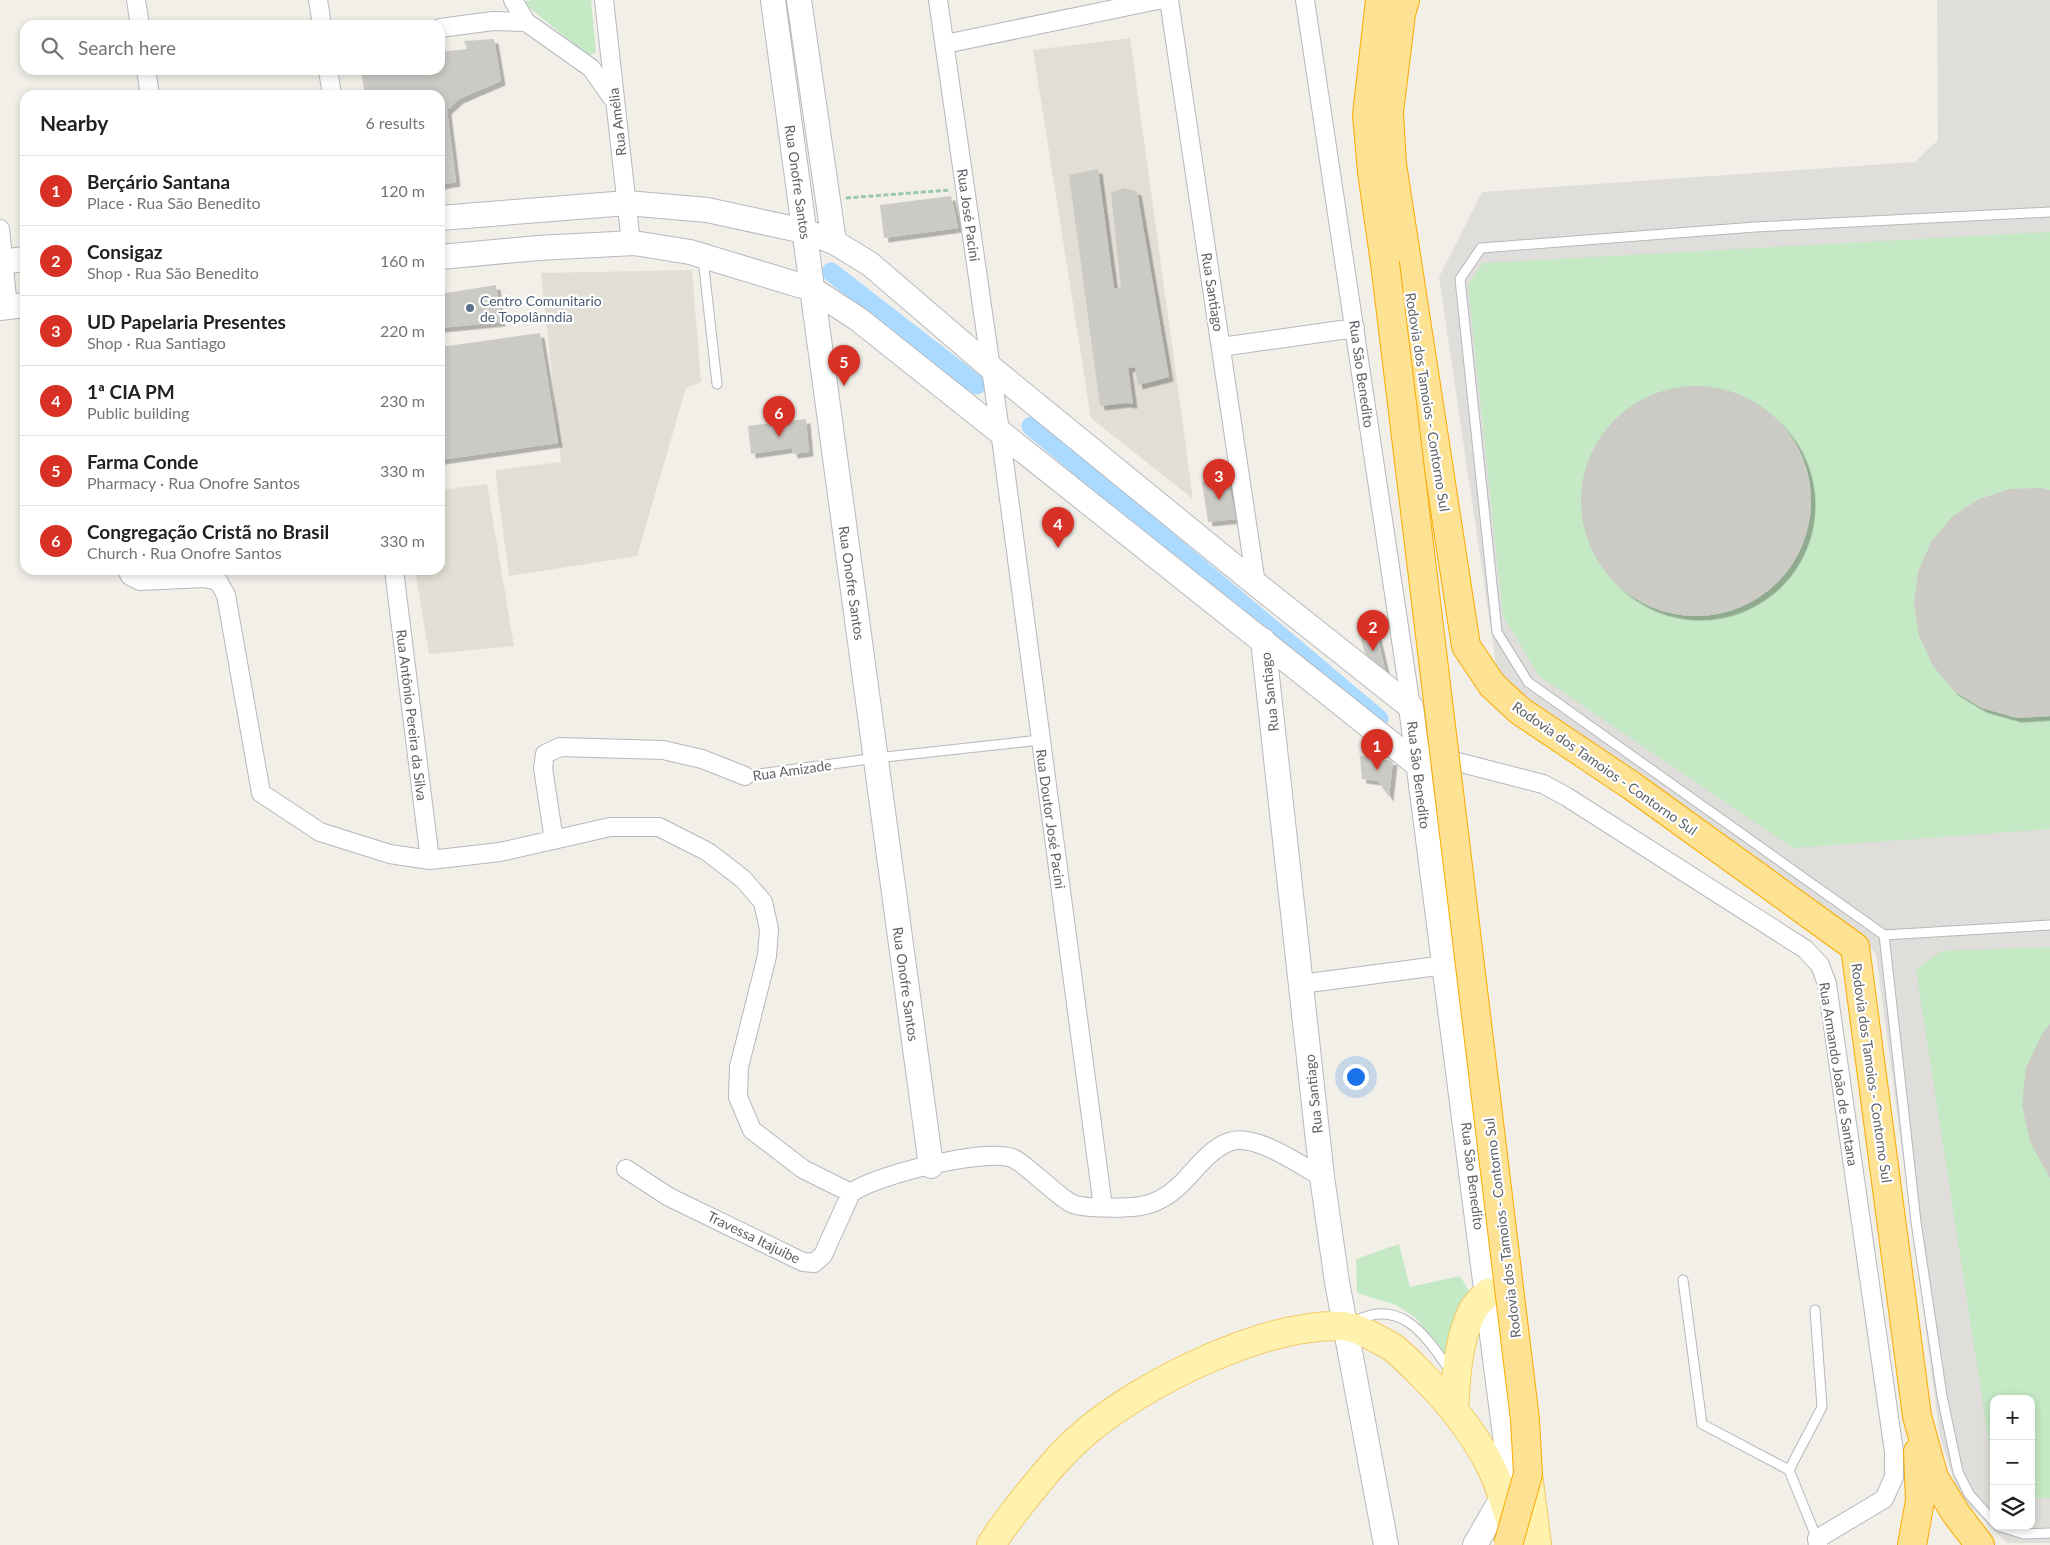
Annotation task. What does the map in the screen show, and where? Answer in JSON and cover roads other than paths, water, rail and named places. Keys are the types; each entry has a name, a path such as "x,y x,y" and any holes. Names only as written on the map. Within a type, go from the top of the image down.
{"highway":[{"name":"Rodovia dos Tamoios - Contorno Sul","path":"1380,0 1367,115 1372,172 1386,273 1523,1400 1528,1474 1508,1545"},
{"name":"Rodovia dos Tamoios - Contorno Sul","path":"1405,0 1401,14 1389,112 1392,164 1466,646 1492,685 1520,711 1632,786 1855,947 1917,1416 1920,1501 1912,1545"},
{"name":"Rodovia dos Tamoios - Contorno Sul","path":"1917,1416 1934,1478 1957,1515 1980,1545"}],"main road":[{"path":"1454,1409 1456,1378 1466,1325 1474,1308 1488,1293"},
{"path":"991,1545 1051,1466 1085,1433 1134,1398 1164,1381 1216,1357 1267,1337 1291,1330 1346,1326 1373,1336 1393,1348 1454,1409 1489,1462 1509,1521 1522,1545"},
{"name":"Rodovia dos Tamoios - Contorno Sul","path":"1528,1474 1537,1545"}],"street":[{"path":"136,0 139,20"},
{"path":"318,0 321,20"},
{"path":"513,0 526,22 592,68 614,100"},
{"name":"Rua Amélia","path":"604,0 631,243"},
{"name":"Rua Onofre Santos","path":"773,0 930,1166"},
{"name":"Rua Onofre Santos","path":"799,0 834,242"},
{"name":"Rua José Pacini","path":"938,0 1000,431"},
{"path":"945,44 1158,0"},
{"name":"Rua Santiago","path":"1169,0 1256,584"},
{"name":"Rua São Benedito","path":"1305,0 1355,328 1446,965 1508,1459 1506,1482 1502,1498 1476,1545"},
{"path":"445,27 493,21 526,22"},
{"path":"147,75 149,90"},
{"path":"329,75 331,90"},
{"path":"445,218 627,203 707,210 804,231 834,242 870,264 990,367 1410,707"},
{"path":"0,230 10,261 11,307"},
{"path":"445,257 538,248 631,243 702,256 812,289 858,319 1263,640 1416,758"},
{"path":"1221,347 1355,328"},
{"name":"Rua Doutor José Pacini","path":"1000,431 1103,1207"},
{"path":"130,575 140,581 204,578 218,581 226,594 261,793 320,832 390,854 430,860 500,852 610,827 659,827 708,852 743,879 763,902 769,929 767,956 740,1067 738,1097 752,1130 803,1169 851,1193 860,1186 893,1174 984,1155 1012,1158 1072,1204 1103,1207 1142,1206 1175,1191 1212,1153 1228,1142 1242,1140 1263,1145 1322,1178"},
{"name":"Rua Antônio Pereira da Silva","path":"395,575 430,860"},
{"name":"Rua Santiago","path":"1263,640 1322,1178 1336,1282 1346,1326 1386,1545"},
{"name":"Rua Amizade","path":"554,840 543,768 545,754 560,747 663,750 702,759 745,776"},
{"name":"Rua Armando João de Santana","path":"1416,758 1543,784 1568,797 1805,949 1820,965 1827,984 1894,1452 1894,1478 1884,1499 1817,1542"},
{"path":"1301,984 1446,965"},
{"name":"Travessa Itajuibe","path":"626,1168 670,1196 803,1262 814,1263 823,1255 851,1193"}],"lane":[{"path":"2050,212 1755,227 1480,248 1460,279 1497,632 1528,682 1884,936 2050,925"},
{"path":"702,256 717,384"},
{"name":"Rua Amizade","path":"745,776 876,758 1040,740"},
{"path":"1884,936 1916,1222 1942,1396 1958,1472 1969,1494 1990,1518"},
{"path":"1683,1280 1702,1424 1788,1470 1817,1542"},
{"path":"1788,1470 1822,1407 1815,1310"},
{"path":"1346,1326 1360,1318 1377,1313 1390,1313 1404,1318 1424,1337 1456,1378"},
{"path":"2011,1530 2024,1534 2050,1533"}],"waterway":[{"path":"831,272 977,385"},
{"path":"1031,426 1379,719"}],"place":[{"name":"Centro Comunitario de Topolânndia","path":"470,308"},
{"name":"Farma Conde","path":"844,386"},
{"name":"Congregação Cristã no Brasil","path":"779,437"},
{"name":"UD Papelaria Presentes","path":"1219,500"},
{"name":"1ª CIA PM","path":"1058,548"},
{"name":"Consigaz","path":"1373,651"},
{"name":"Berçário Santana","path":"1377,770"}]}
